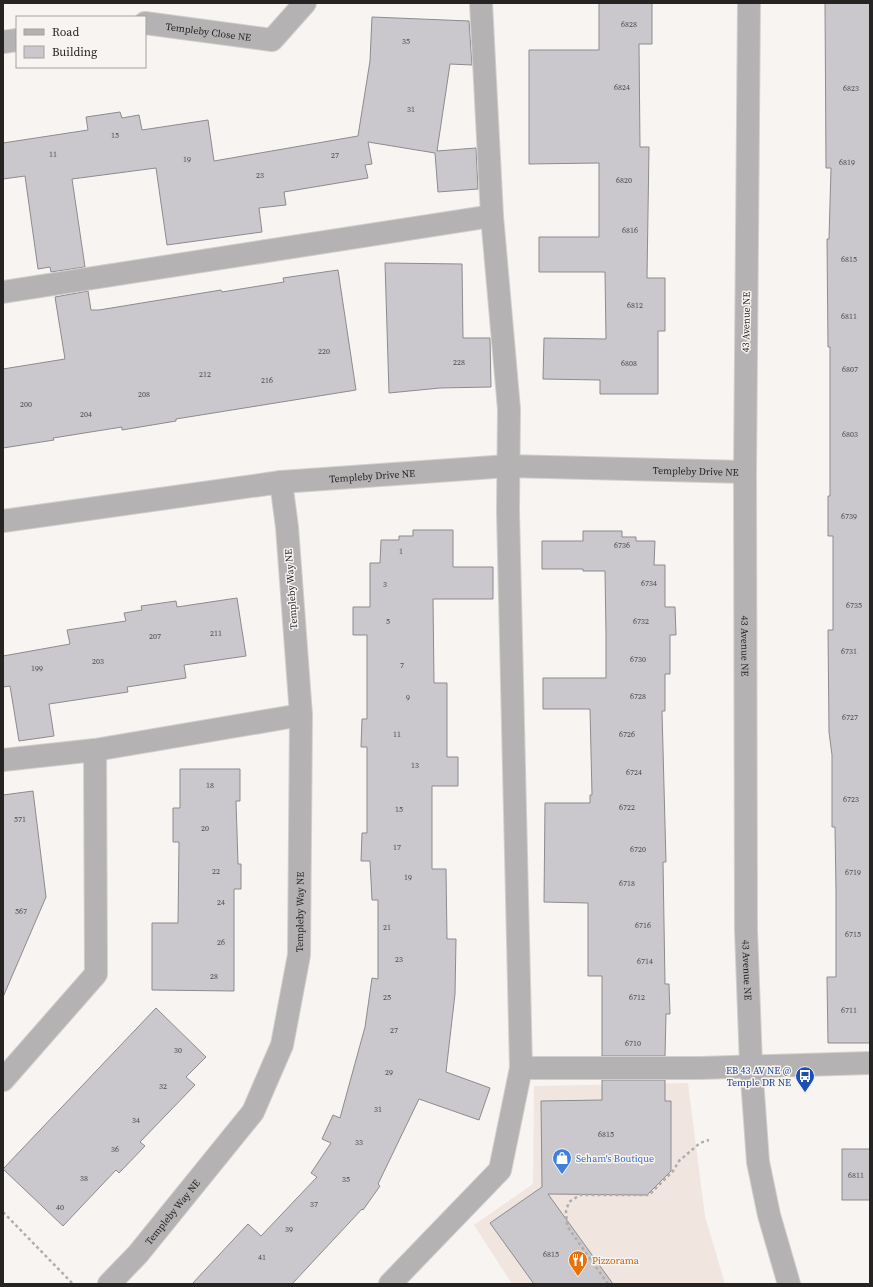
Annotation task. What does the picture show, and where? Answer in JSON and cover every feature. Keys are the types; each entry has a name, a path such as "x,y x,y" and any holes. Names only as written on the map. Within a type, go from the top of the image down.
{"street":[{"name":"Templeby Close NE","path":"146,23 272,40 305,3"},
{"path":"390,1284 500,1170 521,1068 508,511 510,409 492,216 481,3"},
{"name":"43 Avenue NE","path":"749,3 745,472 746,930 751,1065 758,1162 769,1215 789,1284"},
{"path":"3,42 16,40"},
{"path":"3,292 492,216"},
{"name":"Templeby Drive NE","path":"3,521 281,482 508,466 745,472"},
{"name":"Templeby Way NE","path":"109,1284 138,1254 253,1112 282,1045 299,955 301,715 287,527 281,482"},
{"path":"3,760 94,750 301,715"},
{"path":"3,1080 96,974 94,750"},
{"path":"521,1068 700,1068 751,1065 870,1063"}],"path":[{"path":"608,1284 567,1226 566,1211 569,1202 580,1195 649,1195 673,1171 679,1161 700,1143 709,1140"},
{"path":"3,1212 73,1284"}],"shaded area":[{"path":"688,1083 705,1216 725,1284 512,1284 474,1225 533,1184 534,1086"}],"building":[{"path":"599,3 652,3 652,44 639,44 640,147 649,147 647,278 665,278 665,331 658,331 658,394 600,394 600,380 543,379 544,338 606,339 605,272 539,272 539,237 599,237 599,163 529,164 529,50 599,50"},
{"path":"825,3 870,3 870,1043 828,1043 827,977 836,977 836,891 835,827 832,827 832,755 829,732 828,630 833,630 833,536 828,536 828,496 830,496 830,347 828,347 827,239 829,239 831,168 826,168"},
{"path":"372,17 469,21 472,65 450,64 437,151 476,148 478,189 438,192 435,153 368,142 372,164 365,165 368,178 284,192 286,205 259,208 262,232 167,245 156,168 72,179 85,267 51,272 50,267 38,269 25,176 3,179 3,143 88,130 86,117 120,112 122,118 139,115 142,130 208,120 214,161 358,136 370,61"},
{"path":"385,263 462,264 463,338 490,338 491,387 440,388 389,393"},
{"path":"338,270 356,390 176,419 176,421 122,430 122,427 53,438 54,440 3,448 3,369 65,359 55,297 88,291 91,310 99,310 221,290 222,292 284,282 283,278"},
{"path":"413,530 453,530 453,567 493,567 493,599 433,599 434,683 447,683 447,757 458,757 458,786 432,786 432,869 446,869 447,939 456,939 455,994 446,1072 490,1088 479,1120 419,1099 378,1184 380,1186 363,1210 362,1209 292,1284 192,1284 248,1224 261,1236 317,1177 311,1173 331,1143 322,1139 333,1115 340,1118 365,1027 372,978 378,979 378,900 372,900 370,861 361,861 362,833 367,833 367,747 361,747 362,719 367,719 367,635 353,635 353,607 370,607 370,563 380,563 381,540 399,540 399,536 413,536"},
{"path":"583,531 622,531 622,537 636,537 636,541 655,541 654,565 665,565 665,607 675,607 676,635 670,635 670,674 665,674 665,711 662,711 666,862 663,862 665,984 669,984 670,1014 666,1014 665,1056 602,1056 602,976 588,976 588,903 544,902 545,803 590,803 590,795 592,795 590,709 543,709 543,678 606,678 606,635 605,571 583,571 583,569 542,569 542,541 583,541"},
{"path":"237,598 246,656 184,665 186,678 127,687 128,692 49,704 54,736 19,741 10,686 3,687 3,656 70,644 67,630 126,621 124,613 142,610 141,606 176,601 177,607"},
{"path":"180,769 240,769 240,801 236,801 238,864 241,864 241,889 234,889 234,991 152,990 152,923 178,923 179,842 173,842 173,808 180,808"},
{"path":"33,791 46,897 3,997 3,795"},
{"path":"156,1008 206,1057 186,1077 195,1085 140,1142 145,1146 119,1173 116,1170 63,1226 3,1169"},
{"path":"602,1080 665,1080 665,1101 671,1101 671,1171 647,1195 548,1194 613,1284 534,1284 490,1223 542,1187 541,1101 602,1100"},
{"path":"842,1149 870,1149 870,1200 842,1200"}],"place":[{"name":"EB 43 AV NE @ Temple DR NE","path":"805,1093"},
{"name":"Seham's Boutique","path":"562,1175"},
{"name":"Pizzorama","path":"578,1277"}]}
